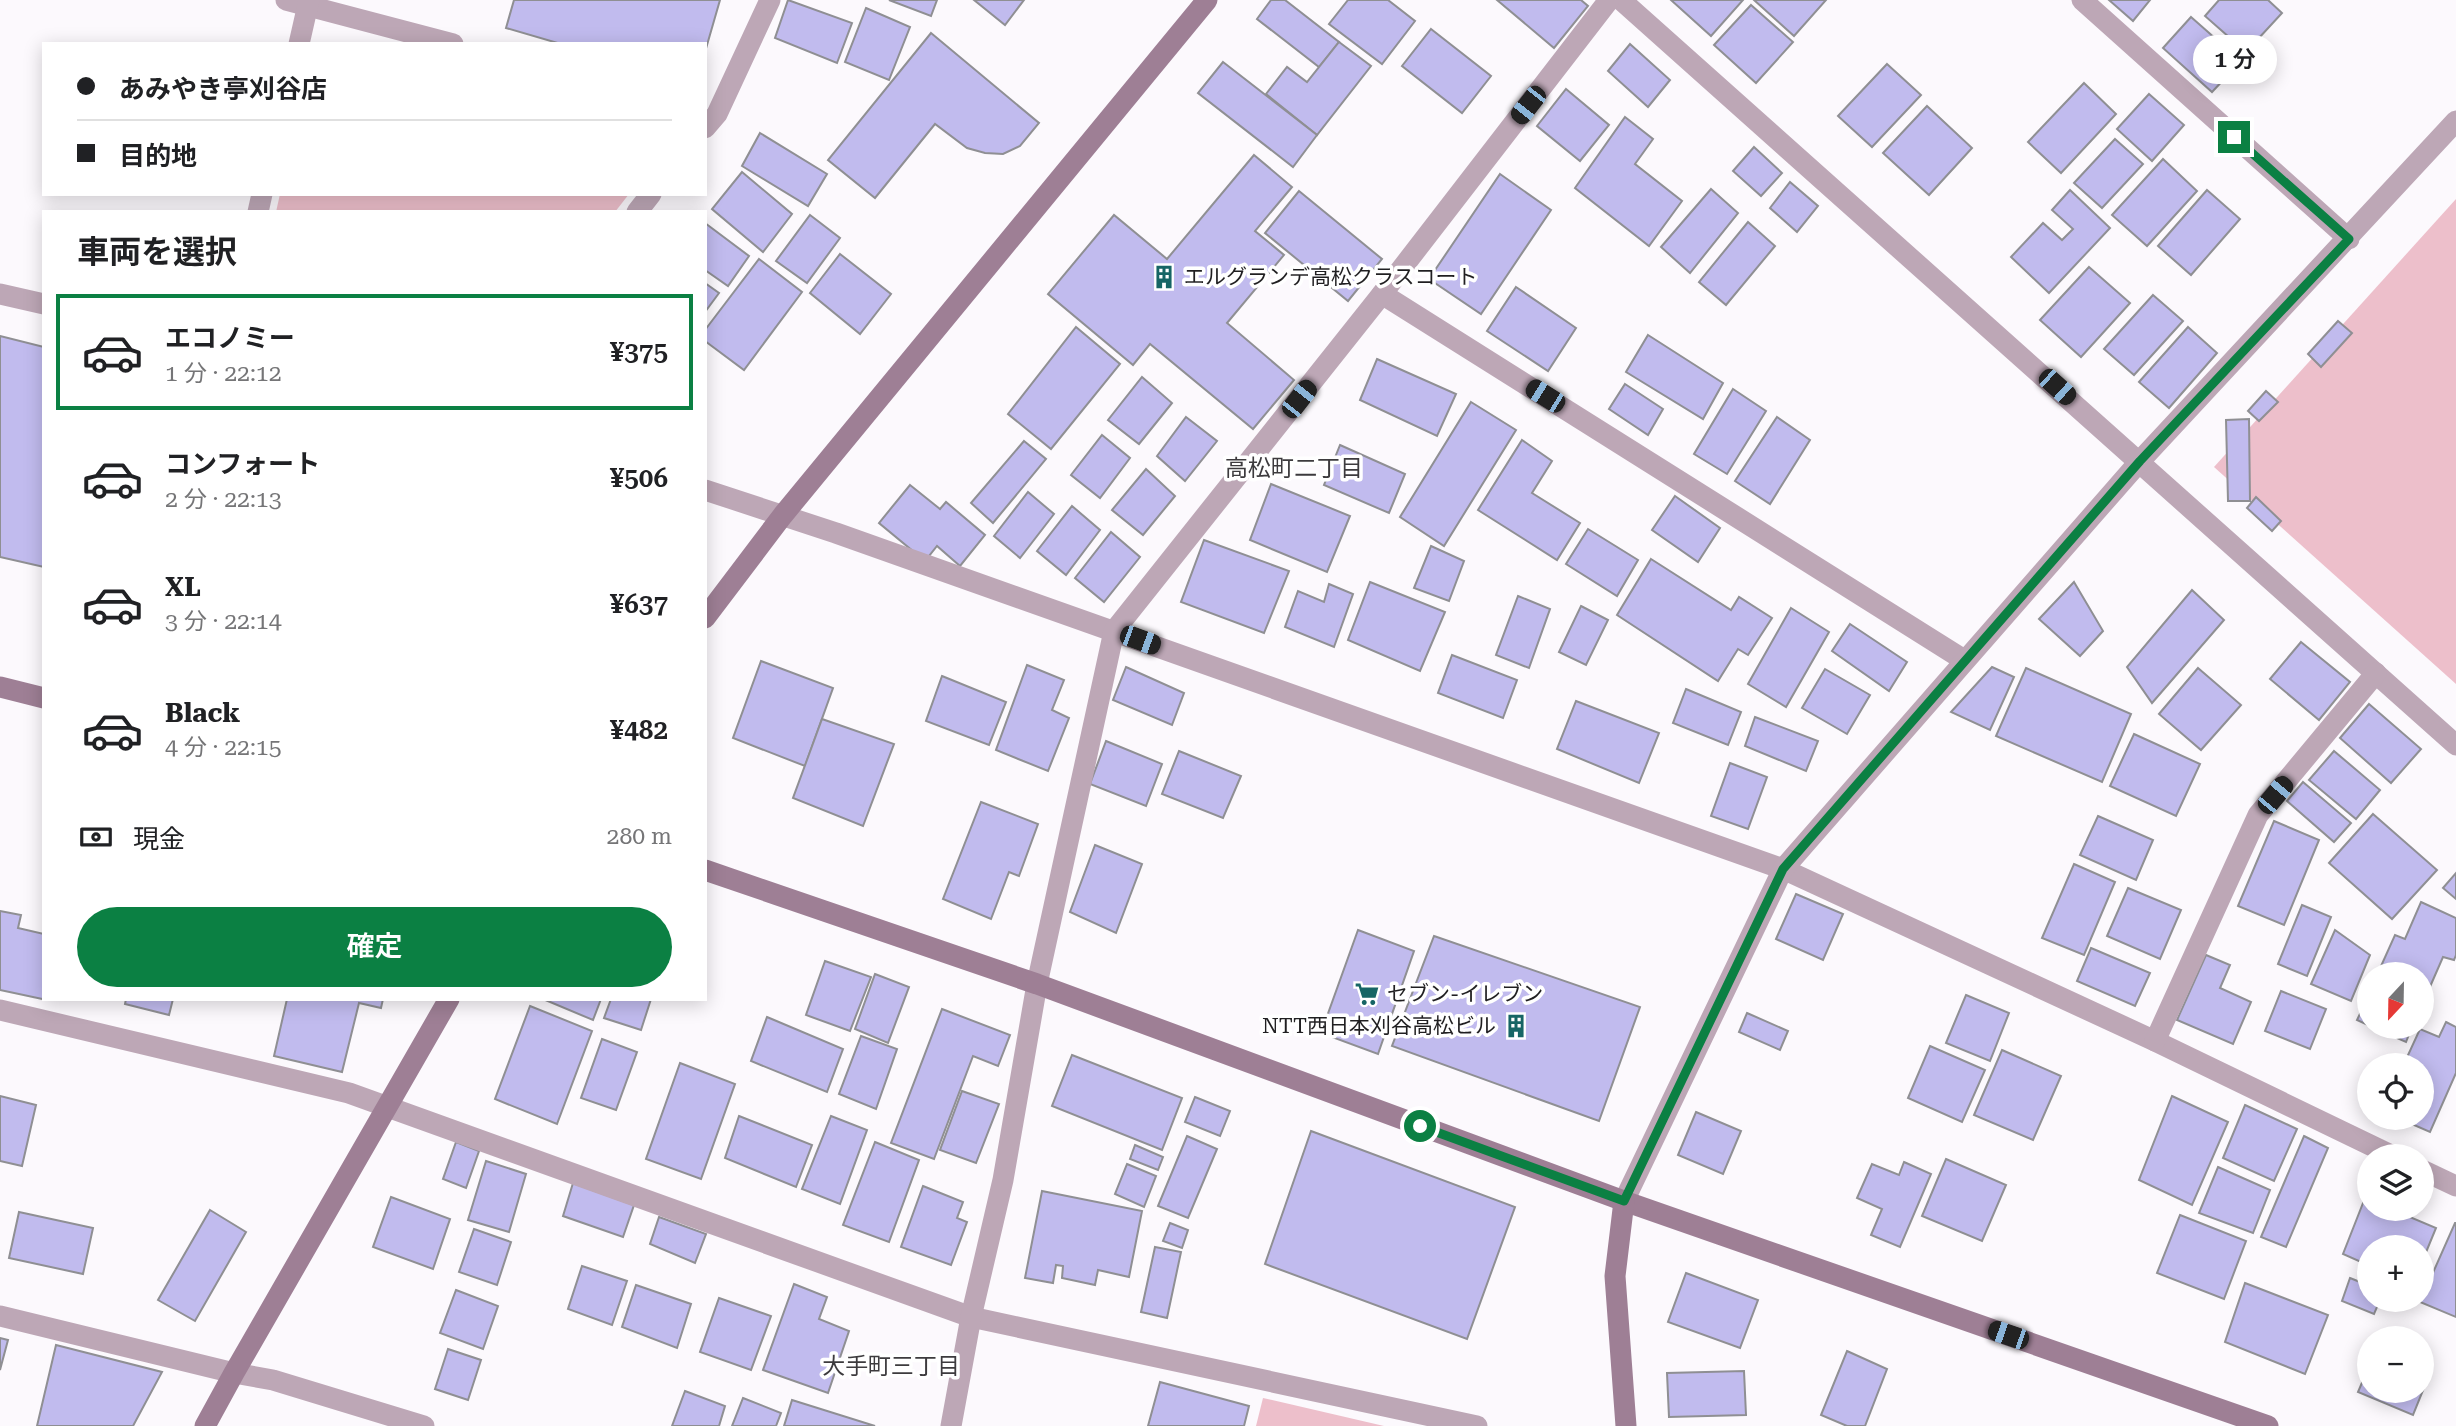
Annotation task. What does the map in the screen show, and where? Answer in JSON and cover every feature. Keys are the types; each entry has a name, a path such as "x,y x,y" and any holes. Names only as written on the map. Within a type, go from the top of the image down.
{"street":[{"path":"286,0 309,3 446,42"},
{"path":"709,117 770,0"},
{"path":"707,615 783,515 1207,0"},
{"path":"951,1426 971,1317 1003,1180 1037,984 1114,631 1382,294 1609,0"},
{"path":"1621,0 2456,745"},
{"path":"2082,0 2349,239"},
{"path":"299,42 309,3"},
{"path":"1626,1426 1615,1276 1624,1201 1783,869 2140,461 2456,121"},
{"path":"639,210 649,196"},
{"path":"0,294 42,304"},
{"path":"1382,294 1964,660"},
{"path":"707,491 1114,631 1783,869 2155,1041 2368,1144"},
{"path":"2155,1041 2258,815 2376,673"},
{"path":"0,687 42,698"},
{"path":"707,871 1037,984 1624,1201 2268,1426"},
{"path":"205,1426 448,1001"},
{"path":"0,1010 349,1093 971,1317 1477,1426"},
{"path":"2434,1176 2456,1186"},
{"path":"0,1316 273,1380 424,1426"}],"shaded area":[{"path":"280,196 627,196 617,210 276,210"},
{"path":"2456,199 2456,684 2214,467"},
{"path":"1263,1398 1384,1426 1256,1426"}],"building":[{"path":"514,0 720,0 707,45 707,42 554,42 506,28"},
{"path":"788,0 852,23 837,63 775,38"},
{"path":"889,0 937,0 931,16"},
{"path":"974,0 1024,0 1005,25"},
{"path":"1271,0 1285,0 1339,42 1319,67 1257,19"},
{"path":"1348,0 1388,0 1415,21 1382,64 1329,24"},
{"path":"1497,0 1581,0 1588,6 1554,48"},
{"path":"1671,0 1743,0 1711,36"},
{"path":"1754,0 1826,0 1794,36"},
{"path":"2109,0 2150,0 2133,21"},
{"path":"2219,0 2268,0 2282,13 2246,52 2205,16"},
{"path":"1751,5 1793,42 1756,83 1714,45"},
{"path":"866,8 910,27 889,80 845,62"},
{"path":"2191,17 2241,61 2212,92 2163,48"},
{"path":"1431,29 1491,76 1462,113 1402,66"},
{"path":"931,33 1039,123 1020,146 1003,154 967,148 935,124 875,198 828,160"},
{"path":"1339,42 1371,66 1317,135 1266,94 1287,67 1307,82"},
{"path":"1630,44 1670,80 1648,107 1608,71"},
{"path":"1223,62 1317,135 1293,167 1198,93"},
{"path":"1887,64 1921,95 1872,147 1838,116"},
{"path":"2084,83 2116,114 2061,173 2028,142"},
{"path":"1566,89 1609,125 1580,161 1537,126"},
{"path":"2149,94 2184,125 2152,161 2117,129"},
{"path":"1927,106 1972,148 1929,195 1883,153"},
{"path":"1625,117 1653,139 1635,164 1682,201 1649,246 1575,188"},
{"path":"760,133 827,174 808,206 742,166"},
{"path":"2115,139 2143,164 2102,208 2074,183"},
{"path":"1754,147 1782,173 1761,196 1733,171"},
{"name":"エルグランデ高松クラスコート","path":"1254,155 1292,187 1255,231 1284,255 1227,323 1294,380 1253,429 1150,344 1133,365 1048,294 1114,215 1167,259"},
{"path":"2163,159 2197,191 2147,246 2112,215"},
{"path":"742,172 792,214 763,252 712,209"},
{"path":"1500,174 1551,210 1481,314 1429,279"},
{"path":"1790,182 1818,206 1797,232 1770,208"},
{"path":"1711,189 1738,213 1690,273 1661,247"},
{"path":"2070,190 2110,228 2049,293 2011,257 2043,223 2062,240 2073,229 2052,210"},
{"path":"2207,190 2240,219 2191,275 2158,246"},
{"path":"1299,191 1382,259 1348,301 1265,233"},
{"path":"810,215 840,238 807,283 776,261"},
{"path":"1748,222 1775,246 1726,305 1699,282"},
{"path":"707,224 749,256 728,286 707,271"},
{"path":"840,254 891,294 860,334 810,293"},
{"path":"759,259 802,292 744,370 707,342 707,327"},
{"path":"2089,267 2130,303 2081,357 2040,320"},
{"path":"707,284 719,293 707,309"},
{"path":"1516,287 1576,328 1548,371 1487,331"},
{"path":"2153,295 2183,321 2134,375 2104,349"},
{"path":"2338,321 2352,333 2321,367 2308,354"},
{"path":"1076,327 1120,364 1051,449 1008,414"},
{"path":"2188,327 2217,353 2169,408 2139,382"},
{"path":"1648,335 1723,383 1703,419 1626,372"},
{"path":"0,336 42,346 42,567 0,557"},
{"path":"1377,359 1456,394 1437,436 1360,400"},
{"path":"1142,377 1172,403 1139,444 1108,420"},
{"path":"1625,384 1663,409 1648,435 1609,409"},
{"path":"1733,389 1766,411 1727,474 1694,454"},
{"path":"2266,391 2278,402 2259,421 2248,411"},
{"path":"1471,402 1516,430 1444,546 1400,517"},
{"path":"1186,417 1217,441 1185,481 1157,456"},
{"path":"1777,417 1810,440 1770,504 1735,481"},
{"path":"2249,419 2250,501 2228,501 2226,420"},
{"path":"1102,435 1130,458 1100,498 1071,475"},
{"path":"1522,440 1552,461 1532,493 1580,523 1557,560 1478,510"},
{"path":"1024,441 1046,459 993,523 971,503"},
{"path":"1340,445 1405,474 1389,513 1324,485"},
{"path":"1146,469 1175,496 1143,535 1112,510"},
{"path":"1271,484 1350,516 1327,572 1250,540"},
{"path":"910,485 940,509 946,502 985,535 960,566 937,546 925,561 879,523"},
{"path":"1028,492 1054,514 1020,558 994,536"},
{"path":"1675,496 1720,528 1698,562 1652,530"},
{"path":"2256,497 2281,521 2272,531 2247,508"},
{"path":"1072,506 1100,530 1066,575 1037,551"},
{"path":"1588,529 1638,560 1617,596 1566,564"},
{"path":"1111,532 1140,557 1104,602 1075,578"},
{"path":"1204,540 1289,571 1264,633 1181,602"},
{"path":"1431,546 1464,561 1449,601 1414,588"},
{"path":"1651,559 1731,610 1739,597 1772,618 1748,655 1738,649 1718,681 1617,615"},
{"path":"1370,582 1445,612 1420,671 1348,640"},
{"path":"2074,582 2103,631 2080,656 2039,619"},
{"path":"1329,584 1353,594 1334,647 1285,627 1298,591 1324,602"},
{"path":"2192,590 2224,620 2152,703 2127,667"},
{"path":"1518,596 1550,609 1529,668 1496,655"},
{"path":"1581,606 1608,620 1586,665 1559,652"},
{"path":"1791,608 1829,632 1786,707 1748,684"},
{"path":"1850,624 1907,662 1889,691 1832,651"},
{"path":"2301,642 2350,682 2319,720 2270,679"},
{"path":"1452,655 1517,680 1503,718 1438,693"},
{"path":"761,661 833,688 805,766 733,738"},
{"path":"1027,665 1064,680 1052,710 1069,718 1048,771 996,750"},
{"path":"1126,667 1184,693 1172,725 1113,700"},
{"path":"1992,667 2014,677 1990,730 1951,712"},
{"path":"2026,668 2131,714 2102,782 1996,736"},
{"path":"2198,668 2241,705 2201,750 2159,714"},
{"path":"1825,669 1870,695 1847,734 1802,708"},
{"path":"942,676 1006,702 989,745 926,721"},
{"path":"1686,689 1741,712 1728,745 1673,723"},
{"path":"1576,701 1659,733 1639,783 1557,749"},
{"path":"2369,704 2421,749 2391,783 2340,738"},
{"path":"1755,717 1818,741 1806,771 1745,746"},
{"path":"822,719 894,744 863,826 793,798"},
{"path":"2134,734 2200,764 2176,816 2110,786"},
{"path":"1106,741 1162,764 1146,806 1090,784"},
{"path":"1179,751 1241,776 1223,818 1162,794"},
{"path":"2334,751 2380,790 2356,819 2309,780"},
{"path":"1730,763 1767,777 1748,829 1711,816"},
{"path":"2303,782 2351,823 2334,842 2287,801"},
{"path":"981,802 1038,824 1019,876 1009,872 991,919 943,899"},
{"path":"2373,814 2437,870 2392,919 2329,863"},
{"path":"2098,816 2153,840 2136,880 2080,855"},
{"path":"2274,821 2319,840 2284,925 2238,906"},
{"path":"1095,845 1142,864 1116,933 1070,912"},
{"path":"2074,864 2115,882 2084,955 2042,938"},
{"path":"2456,873 2456,899 2443,888"},
{"path":"2128,888 2181,910 2160,959 2107,936"},
{"path":"1796,894 1843,914 1823,960 1776,939"},
{"path":"2421,902 2456,918 2456,955 2454,960 2443,957 2434,978 2434,962 2383,962 2395,935 2405,939"},
{"path":"2302,905 2331,917 2307,976 2278,964"},
{"path":"0,911 21,915 18,928 42,934 42,999 0,990"},
{"path":"1358,930 1414,951 1378,1054 1321,1033"},
{"path":"2335,930 2370,955 2367,962 2357,962 2357,986 2351,1001 2311,984"},
{"name":"NTT西日本刈谷高松ビル","path":"1434,936 1640,1007 1599,1121 1392,1046"},
{"path":"2091,948 2150,973 2135,1006 2077,981"},
{"path":"2206,955 2230,965 2220,988 2251,1002 2233,1044 2177,1020"},
{"path":"825,961 871,977 850,1031 806,1015"},
{"path":"875,974 909,987 888,1043 855,1029"},
{"path":"2281,991 2326,1009 2310,1049 2265,1031"},
{"path":"1966,995 2009,1013 1990,1061 1946,1043"},
{"path":"126,1001 172,1001 169,1015 125,1004"},
{"path":"287,1001 383,1001 381,1008 359,1003 342,1072 274,1056"},
{"path":"548,1001 600,1001 593,1020"},
{"path":"610,1001 650,1001 641,1030 604,1018"},
{"path":"530,1006 592,1031 557,1124 495,1099"},
{"path":"942,1009 1010,1035 998,1066 973,1056 934,1159 891,1143"},
{"path":"1747,1013 1788,1031 1780,1050 1739,1032"},
{"path":"767,1017 843,1049 827,1092 751,1061"},
{"path":"2446,1022 2456,1027 2456,1073 2434,1123 2434,1053 2409,1053 2415,1040 2434,1040 2434,1035 2439,1037"},
{"path":"861,1036 897,1049 876,1109 839,1094"},
{"path":"602,1039 637,1052 616,1110 581,1098"},
{"path":"1930,1046 1985,1070 1962,1122 1908,1098"},
{"path":"2002,1050 2061,1076 2033,1140 1974,1115"},
{"path":"1072,1055 1182,1098 1162,1150 1052,1106"},
{"path":"680,1063 735,1084 701,1179 646,1159"},
{"path":"962,1091 999,1104 976,1163 940,1150"},
{"path":"0,1096 36,1105 22,1166 0,1161"},
{"path":"2172,1096 2228,1122 2192,1205 2139,1180"},
{"path":"1195,1097 1230,1111 1220,1136 1185,1122"},
{"path":"2245,1105 2297,1129 2274,1181 2223,1158"},
{"path":"1696,1112 1741,1131 1723,1174 1678,1155"},
{"path":"739,1116 812,1145 796,1187 725,1158"},
{"path":"831,1116 867,1130 840,1204 802,1189"},
{"path":"1311,1131 1515,1207 1467,1339 1265,1264"},
{"path":"1187,1136 1217,1149 1188,1218 1158,1206"},
{"path":"2304,1136 2328,1148 2286,1247 2261,1237"},
{"path":"456,1142 479,1151 466,1188 443,1179"},
{"path":"875,1142 919,1160 889,1242 843,1225"},
{"path":"1135,1145 1163,1157 1158,1170 1130,1159"},
{"path":"1946,1159 2006,1185 1982,1241 1922,1216"},
{"path":"486,1161 526,1174 509,1232 468,1220"},
{"path":"1904,1162 1931,1174 1900,1247 1871,1235 1882,1209 1857,1198 1872,1164 1899,1175"},
{"path":"1127,1164 1156,1176 1144,1207 1115,1194"},
{"path":"2218,1167 2270,1190 2253,1233 2199,1213"},
{"path":"573,1183 634,1205 623,1237 563,1216"},
{"path":"923,1186 963,1202 957,1218 967,1222 951,1265 901,1247"},
{"path":"1042,1191 1142,1211 1129,1277 1098,1270 1095,1285 1062,1278 1063,1266 1056,1265 1053,1283 1025,1278"},
{"path":"391,1197 450,1219 433,1269 373,1247"},
{"path":"210,1210 246,1232 195,1321 158,1300"},
{"path":"19,1212 93,1228 83,1274 9,1258"},
{"path":"2180,1215 2246,1241 2224,1299 2157,1273"},
{"path":"659,1217 706,1234 695,1263 650,1244"},
{"path":"2357,1218 2357,1221 2419,1221 2436,1228 2433,1235 2357,1235 2357,1260 2343,1254"},
{"path":"1170,1223 1188,1230 1182,1248 1163,1241"},
{"path":"2456,1223 2456,1317 2434,1308 2434,1270"},
{"path":"474,1229 511,1242 497,1285 459,1272"},
{"path":"1155,1247 1181,1252 1167,1318 1141,1312"},
{"path":"582,1266 627,1281 612,1325 568,1309"},
{"path":"1686,1273 1758,1300 1740,1348 1668,1322"},
{"path":"2350,1278 2357,1281 2357,1307 2342,1301"},
{"path":"2245,1283 2328,1315 2305,1374 2225,1342"},
{"path":"794,1284 827,1297 819,1319 849,1331 828,1393 763,1370"},
{"path":"636,1285 691,1304 677,1348 622,1327"},
{"path":"456,1290 498,1306 483,1349 440,1333"},
{"path":"719,1298 771,1316 751,1370 700,1352"},
{"path":"0,1338 8,1340 0,1370"},
{"path":"56,1345 162,1372 133,1426 37,1426"},
{"path":"448,1349 481,1360 468,1400 435,1389"},
{"path":"1847,1351 1887,1369 1865,1426 1847,1426 1821,1415"},
{"path":"1744,1371 1746,1415 1669,1417 1667,1373"},
{"path":"1160,1382 1249,1406 1244,1426 1148,1426"},
{"path":"685,1391 725,1406 719,1426 672,1426"},
{"path":"743,1398 781,1413 776,1426 732,1426"},
{"path":"792,1400 875,1426 784,1426"},
{"path":"2384,1403 2418,1403 2413,1415"}],"place":[{"name":"エルグランデ高松クラスコート","path":"1164,277"},
{"name":"セブン-イレブン","path":"1367,994"},
{"name":"NTT西日本刈谷高松ビル","path":"1516,1026"}],"district":[{"name":"高松町二丁目","path":"1294,468"},
{"name":"大手町三丁目","path":"891,1366"}],"route":[{"path":"1420,1126 1624,1201 1783,869 2140,461 2349,239 2234,137"}]}
